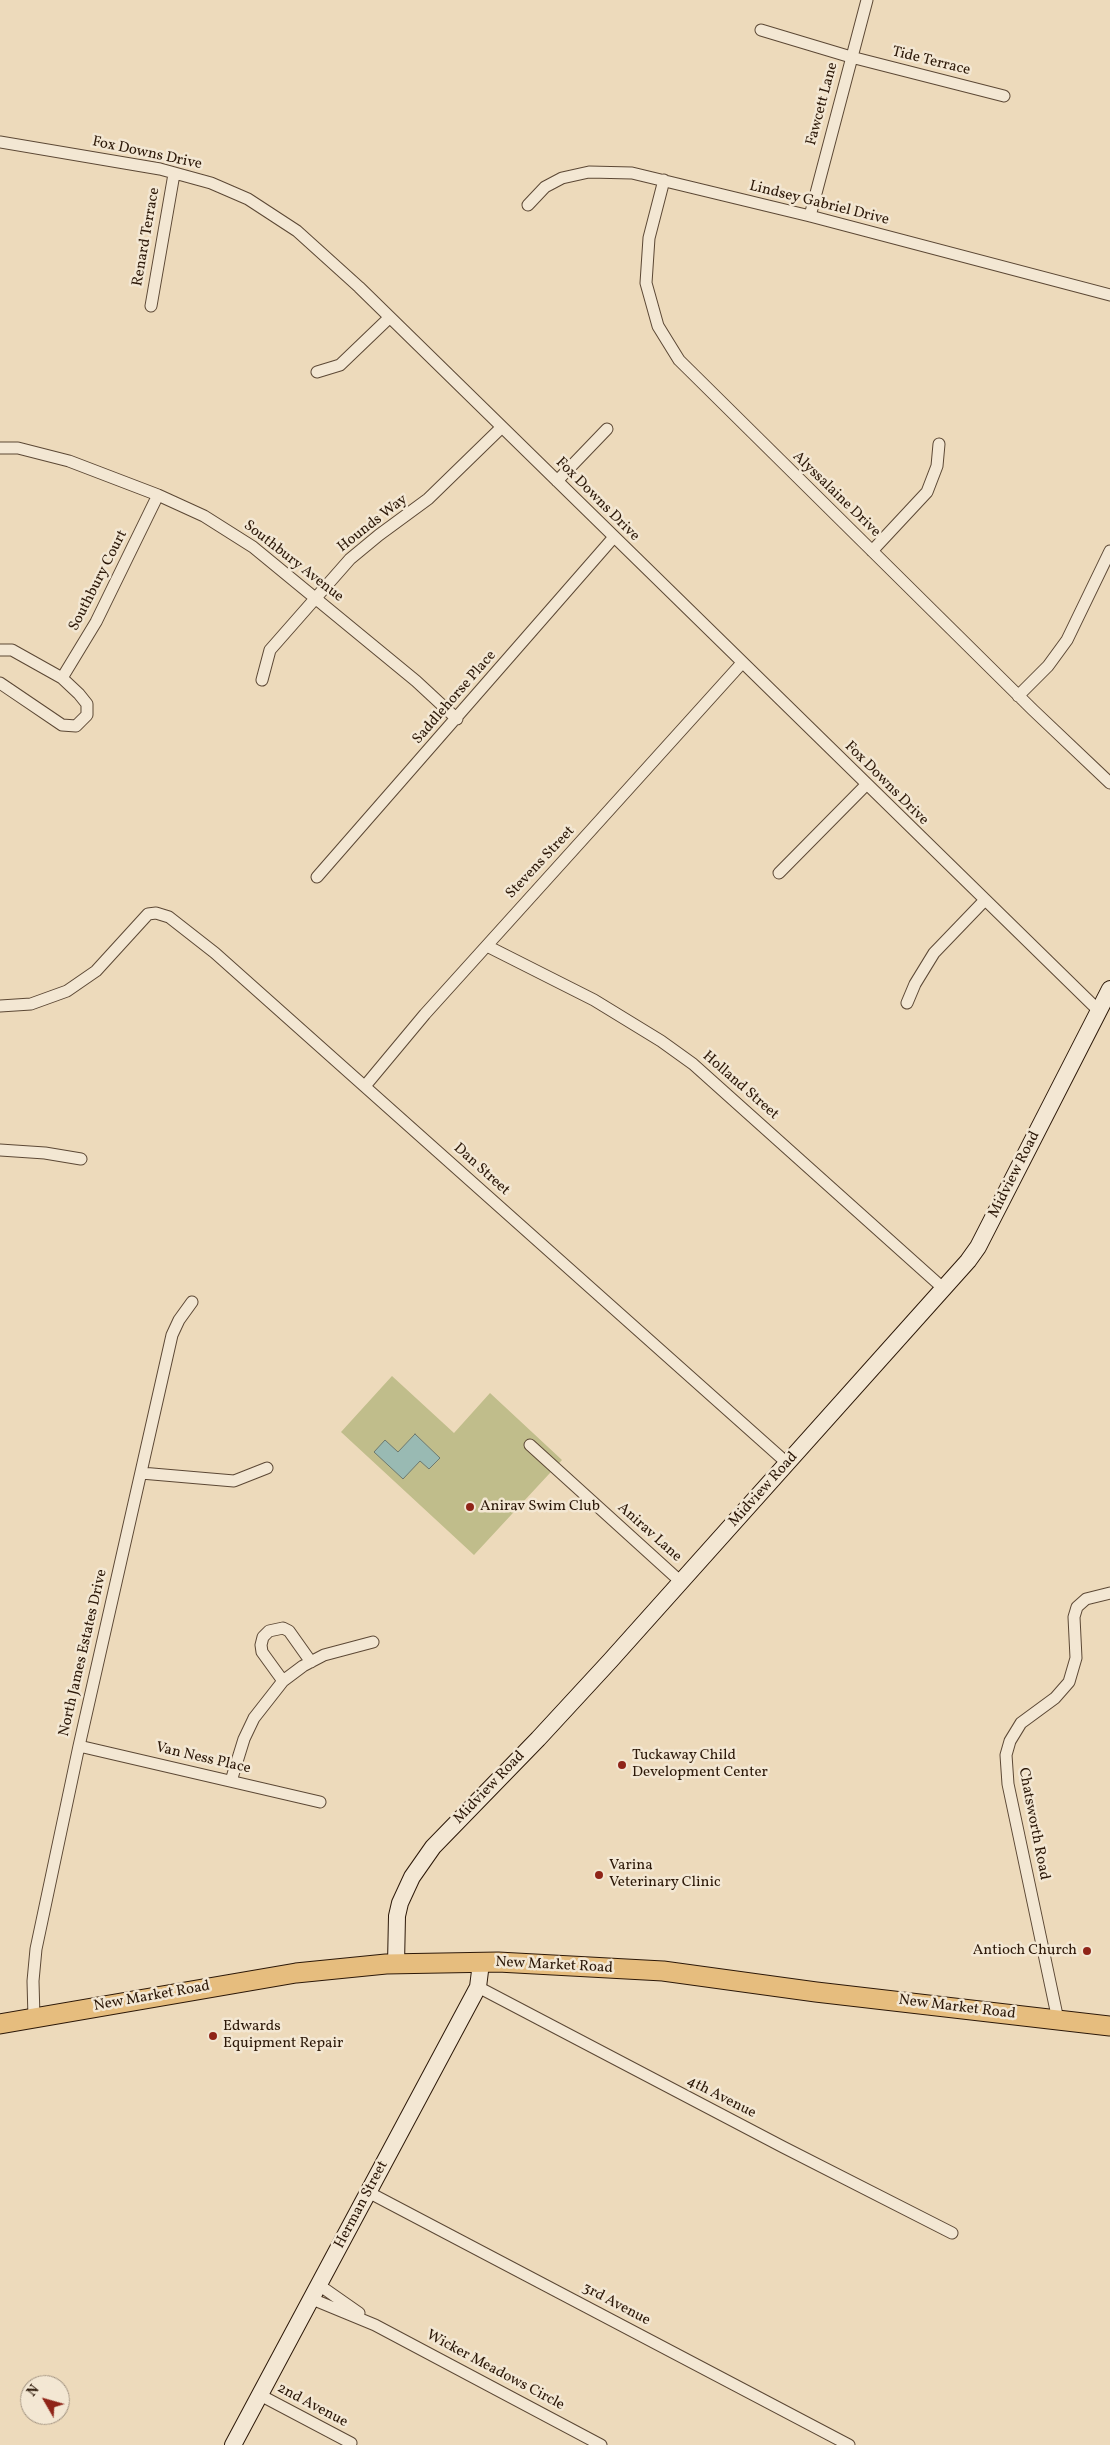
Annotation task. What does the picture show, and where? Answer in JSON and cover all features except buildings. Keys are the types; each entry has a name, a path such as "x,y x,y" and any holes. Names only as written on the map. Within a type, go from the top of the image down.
{"main road":[{"name":"New Market Road","path":"0,2024 249,1980 396,1964 481,1963 662,1971 816,1992 1110,2026"}],"street":[{"name":"Fawcett Lane","path":"810,216 867,0"},
{"name":"Tide Terrace","path":"761,30 851,57 1004,96"},
{"name":"Fox Downs Drive","path":"0,142 160,169 211,182 248,199 273,215 322,252 1099,1012"},
{"name":"Lindsey Gabriel Drive","path":"528,205 553,182 577,174 620,172 664,180 810,216 1110,295"},
{"name":"Renard Terrace","path":"151,306 174,174"},
{"name":"Alyssalaine Drive","path":"664,180 649,238 646,267 652,312 664,339 693,376 1018,696 1110,783"},
{"path":"317,372 340,365 389,318"},
{"name":"Hounds Way","path":"262,680 270,650 350,559 379,534 428,499 502,427"},
{"path":"557,482 607,430"},
{"path":"872,551 927,492 937,466 939,444"},
{"name":"Southbury Avenue","path":"0,448 18,448 69,461 158,495 204,516 253,547 316,598 457,719"},
{"name":"Southbury Court","path":"62,678 96,622 158,495"},
{"name":"Saddlehorse Place","path":"317,877 614,537"},
{"path":"1018,696 1048,666 1067,640 1110,551"},
{"path":"0,650 12,650 62,678 80,694 87,704 87,715 76,726 62,725 0,683"},
{"name":"Stevens Street","path":"365,1086 401,1041 742,663"},
{"path":"779,874 866,785"},
{"path":"907,1003 915,984 934,953 984,901"},
{"name":"Dan Street","path":"0,1006 31,1004 54,997 83,982 113,954 147,916 156,913 169,917 215,953 787,1463"},
{"name":"Holland Street","path":"487,946 594,1000 661,1041 693,1064 944,1289"},
{"name":"Midview Road","path":"396,1964 397,1916 400,1903 412,1877 433,1847 545,1732 944,1289 978,1247 1110,989"},
{"path":"0,1150 45,1153 81,1159"},
{"name":"North James Estates Drive","path":"34,2018 33,1981 36,1948 79,1746 172,1335 179,1320 192,1302"},
{"name":"Anirav Lane","path":"530,1444 681,1582"},
{"path":"141,1473 234,1481 267,1468"},
{"name":"Chatsworth Road","path":"1058,2020 1008,1784 1006,1755 1010,1741 1021,1723 1055,1698 1069,1682 1076,1658 1074,1618 1077,1607 1086,1599 1110,1593"},
{"path":"283,1681 262,1652 263,1637 269,1631 283,1628 289,1631 311,1662"},
{"path":"231,1781 244,1739 254,1718 283,1681 324,1655 373,1642"},
{"name":"Van Ness Place","path":"79,1746 320,1802"},
{"name":"Herman Street","path":"233,2445 478,1987 481,1963"},
{"name":"4th Avenue","path":"478,1987 791,2152 952,2233"},
{"name":"3rd Avenue","path":"368,2192 849,2445"},
{"name":"Wicker Meadows Circle","path":"316,2292 602,2445"},
{"name":"2nd Avenue","path":"260,2395 351,2443"}],"shaded area":[{"name":"Anirav Swim Club","path":"392,1376 454,1433 490,1393 562,1460 474,1555 341,1432"}],"water":[{"path":"415,1434 440,1458 429,1469 420,1461 403,1479 374,1452 385,1440 398,1452"}],"place":[{"name":"Anirav Swim Club","path":"470,1507"},
{"name":"Tuckaway Child Development Center","path":"622,1765"},
{"name":"Varina Veterinary Clinic","path":"599,1875"},
{"name":"Antioch Church","path":"1087,1951"},
{"name":"Edwards Equipment Repair","path":"213,2036"}]}
